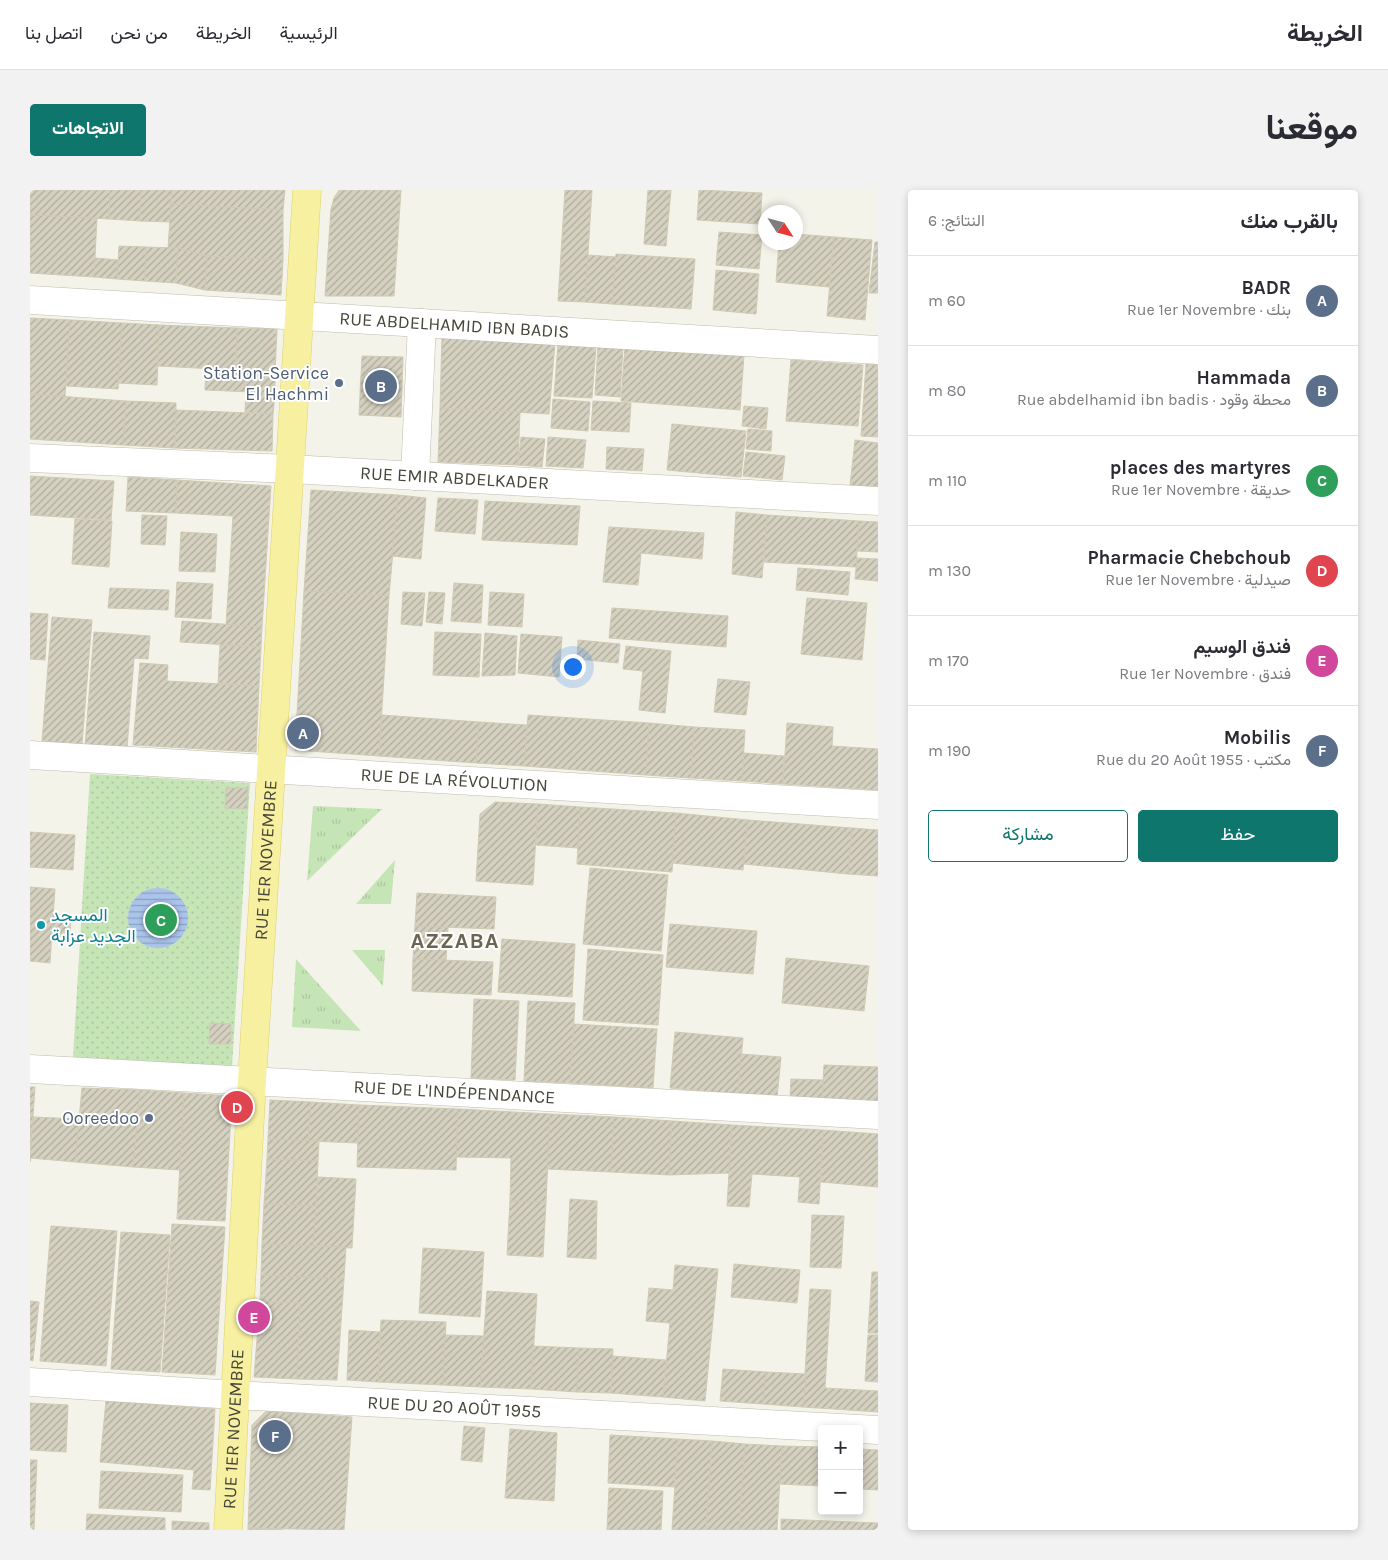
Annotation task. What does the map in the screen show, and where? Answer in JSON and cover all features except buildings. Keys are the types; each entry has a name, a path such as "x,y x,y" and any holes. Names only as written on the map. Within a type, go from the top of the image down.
{"main road":[{"name":"RUE 1ER NOVEMBRE","path":"228,1530 252,1080 307,190"}],"street":[{"name":"RUE ABDELHAMID IBN BADIS","path":"30,300 878,350"},
{"path":"415,476 422,323"},
{"name":"RUE EMIR ABDELKADER","path":"30,458 415,476 878,501"},
{"name":"RUE DE LA RÉVOLUTION","path":"30,755 878,805"},
{"name":"RUE DE L'INDÉPENDANCE","path":"30,1069 878,1115"},
{"name":"RUE DU 20 AOÛT 1955","path":"30,1382 878,1430"}],"green space":[{"path":"90,774 250,783 232,1066 73,1057"},
{"path":"313,806 382,809 307,881"},
{"path":"395,860 391,904 356,904"},
{"path":"352,950 385,950 383,986"},
{"path":"296,959 361,1031 292,1027"}],"water":[{"path":"158,888 175,893 183,901 188,918 183,935 175,943 158,948 141,943 133,935 128,918 133,901 141,893"}],"place":[{"name":"Station-Service El Hachmi","path":"339,383"},
{"name":"Hammada","path":"381,386"},
{"name":"BADR","path":"303,733"},
{"name":"places des martyres","path":"161,920"},
{"name":"المسجد الجديد عزابة","path":"41,925"},
{"name":"Pharmacie Chebchoub","path":"237,1107"},
{"name":"Ooreedoo","path":"149,1118"},
{"name":"فندق الوسيم","path":"254,1317"},
{"name":"Mobilis","path":"275,1436"}],"district":[{"name":"AZZABA","path":"455,941"}]}
